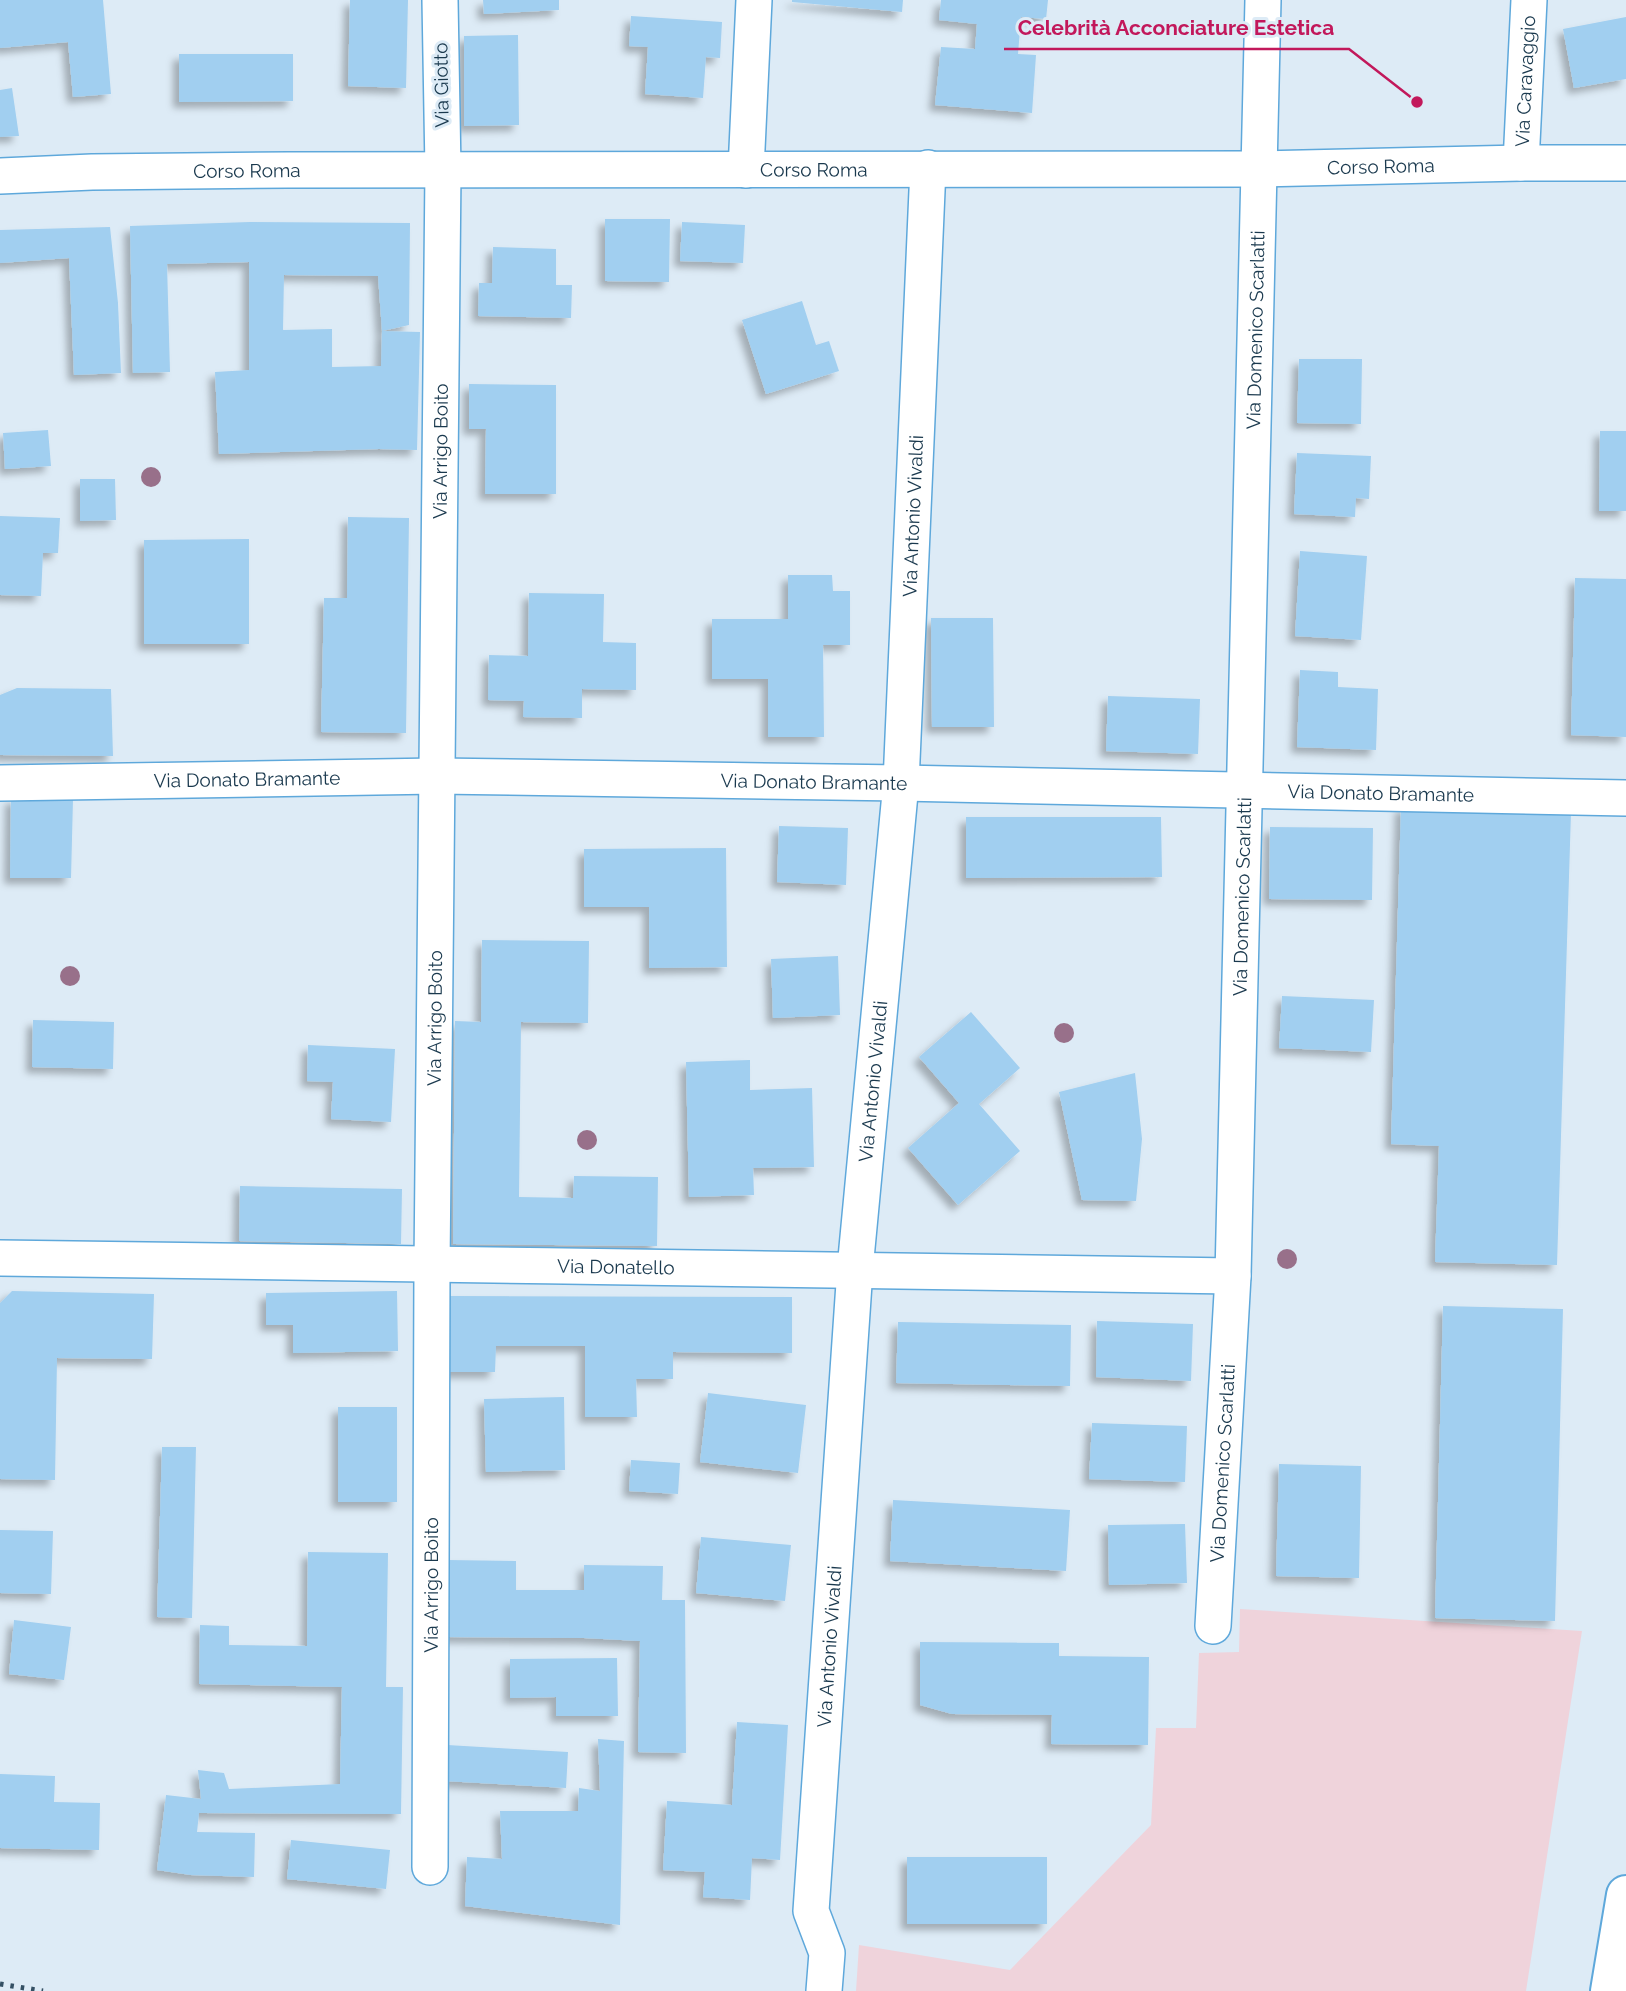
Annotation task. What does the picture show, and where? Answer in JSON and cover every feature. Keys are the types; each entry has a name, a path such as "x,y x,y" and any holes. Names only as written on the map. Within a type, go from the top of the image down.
{"main road":[{"path":"1610,1991 1626,1895"}],"street":[{"name":"Via Giotto","path":"440,0 443,170"},
{"path":"746,170 754,0"},
{"name":"Via Domenico Scarlatti","path":"1213,1626 1233,1276 1262,0"},
{"name":"Via Caravaggio","path":"1521,163 1529,0"},
{"name":"Corso Roma","path":"0,176 246,170 1258,169 1626,163"},
{"name":"Via Antonio Vivaldi","path":"824,1991 827,1953 811,1911 855,1269 901,783 928,168"},
{"name":"Via Arrigo Boito","path":"430,1867 432,1266 443,170"},
{"name":"Via Donato Bramante","path":"0,783 437,776 1626,798"},
{"name":"Via Donatello","path":"0,1258 1233,1276"}],"shaded area":[{"path":"1240,1609 1582,1631 1526,1991 856,1991 859,1945 1010,1970 1151,1825 1156,1728 1196,1728 1199,1653 1239,1652"}],"building":[{"path":"0,0 103,0 111,94 73,97 68,42 0,48"},
{"path":"350,0 408,0 406,88 348,86"},
{"path":"483,0 559,0 559,10 484,14"},
{"path":"792,0 903,0 902,12"},
{"path":"941,0 1048,0 1046,19 1021,17 1018,54 1036,55 1032,113 935,105 941,47 975,49 977,24 939,20"},
{"path":"631,16 722,22 720,58 706,57 703,98 645,94 648,47 629,46"},
{"path":"1626,17 1626,79 1574,88 1563,29"},
{"path":"518,35 519,125 464,126 464,36"},
{"path":"179,54 293,54 293,101 179,102"},
{"path":"12,88 19,136 0,137 0,90"},
{"path":"605,219 670,219 669,282 605,281"},
{"path":"250,222 410,223 409,325 382,331 420,332 417,450 219,454 215,372 249,370 249,262 167,264 170,372 133,373 130,226","holes":["284,275 378,276 382,331 381,366 332,367 332,329 283,330"]},
{"path":"682,222 745,225 743,263 680,261"},
{"path":"110,227 118,303 121,373 74,375 69,258 0,263 0,230"},
{"path":"493,247 556,249 556,285 572,285 571,318 478,316 479,283 492,283"},
{"path":"802,301 816,345 829,341 839,371 766,394 742,320"},
{"path":"1299,359 1362,359 1361,424 1297,423"},
{"path":"469,384 556,385 556,494 485,494 486,429 469,429"},
{"path":"48,430 51,466 5,469 3,433"},
{"path":"1600,431 1626,431 1626,511 1599,511"},
{"path":"1297,453 1371,456 1369,499 1356,498 1355,517 1294,514"},
{"path":"80,479 115,479 116,520 80,521"},
{"path":"0,516 60,518 58,553 43,553 41,596 0,595"},
{"path":"348,517 409,518 406,733 321,732 324,598 347,598"},
{"path":"249,539 249,644 144,644 144,540"},
{"path":"1300,551 1367,556 1361,640 1295,636"},
{"path":"788,575 832,575 833,591 850,591 850,645 823,645 824,737 768,737 768,679 712,679 712,619 788,619"},
{"path":"1575,578 1626,579 1626,737 1571,735"},
{"path":"529,593 604,594 603,642 636,643 636,690 582,689 582,718 523,717 524,701 488,700 489,655 528,656"},
{"path":"931,618 993,618 994,727 932,727"},
{"path":"1300,670 1338,672 1338,687 1378,689 1376,750 1297,747"},
{"path":"17,688 111,689 113,756 0,755 0,695"},
{"path":"1108,696 1200,699 1198,754 1106,751"},
{"path":"11,798 73,799 71,878 10,878"},
{"path":"1401,806 1571,812 1557,1265 1435,1262 1439,1146 1391,1144"},
{"path":"966,817 1161,817 1162,877 966,878"},
{"path":"779,826 848,828 846,885 777,882"},
{"path":"1270,827 1373,828 1372,900 1269,899"},
{"path":"726,848 727,967 649,968 649,907 584,907 584,849"},
{"path":"482,940 589,941 588,1023 521,1022 519,1197 573,1198 574,1176 658,1177 657,1246 453,1244 455,1021 481,1022"},
{"path":"838,956 840,1015 773,1018 771,959"},
{"path":"1282,996 1374,1000 1371,1052 1279,1048"},
{"path":"971,1012 1020,1068 979,1104 1020,1151 958,1205 908,1148 959,1103 919,1057"},
{"path":"33,1020 114,1022 113,1069 32,1067"},
{"path":"308,1045 395,1049 391,1122 331,1119 333,1082 307,1081"},
{"path":"750,1060 750,1090 812,1088 814,1167 753,1168 754,1195 689,1197 686,1062"},
{"path":"1135,1073 1142,1139 1136,1201 1082,1200 1059,1092"},
{"path":"240,1186 402,1189 401,1244 239,1241"},
{"path":"12,1291 154,1294 152,1359 57,1358 55,1480 0,1479 0,1303"},
{"path":"397,1291 398,1351 293,1353 293,1325 266,1325 266,1293"},
{"path":"449,1296 792,1297 792,1353 673,1352 673,1379 636,1379 637,1417 585,1417 585,1346 496,1346 495,1372 448,1372"},
{"path":"1443,1306 1563,1309 1555,1621 1435,1618"},
{"path":"1097,1321 1193,1324 1191,1381 1096,1377"},
{"path":"898,1322 1071,1325 1070,1386 896,1383"},
{"path":"708,1393 806,1405 798,1473 700,1462"},
{"path":"564,1397 565,1470 486,1472 484,1399"},
{"path":"338,1407 397,1407 397,1502 338,1502"},
{"path":"1092,1423 1187,1426 1185,1482 1089,1479"},
{"path":"162,1447 196,1447 192,1618 157,1617"},
{"path":"631,1460 680,1463 678,1494 629,1491"},
{"path":"1279,1464 1361,1466 1359,1578 1276,1576"},
{"path":"893,1500 1070,1510 1066,1571 890,1561"},
{"path":"1185,1524 1187,1583 1109,1585 1108,1525"},
{"path":"0,1530 53,1531 51,1594 0,1593"},
{"path":"701,1537 791,1545 785,1601 696,1593"},
{"path":"308,1552 388,1553 386,1687 403,1687 401,1814 199,1813 197,1832 255,1833 254,1877 191,1875 157,1870 166,1795 201,1799 198,1770 224,1773 229,1789 340,1784 342,1687 199,1684 200,1625 229,1626 229,1645 307,1646"},
{"path":"447,1560 516,1561 516,1590 584,1590 584,1565 663,1566 662,1600 685,1600 686,1753 638,1752 640,1641 446,1637"},
{"path":"14,1620 71,1627 64,1680 9,1674"},
{"path":"920,1642 1059,1643 1059,1656 1149,1657 1148,1745 1051,1744 1052,1715 952,1714 920,1705"},
{"path":"617,1658 618,1716 556,1716 556,1697 510,1698 510,1659"},
{"path":"737,1722 788,1725 780,1860 752,1858 750,1900 703,1897 705,1872 663,1870 667,1801 732,1805"},
{"path":"598,1739 624,1741 620,1925 465,1906 467,1857 502,1859 500,1811 578,1811 579,1788 600,1791"},
{"path":"447,1745 568,1752 566,1788 444,1781"},
{"path":"0,1774 55,1776 54,1802 100,1803 99,1850 0,1848"},
{"path":"291,1840 390,1850 386,1889 287,1879"},
{"path":"907,1857 1047,1857 1047,1924 907,1924"}],"railway":[{"path":"0,1984 43,1991"}],"place":[{"name":"Celebrità Acconciature Estetica","path":"1417,102"}]}
